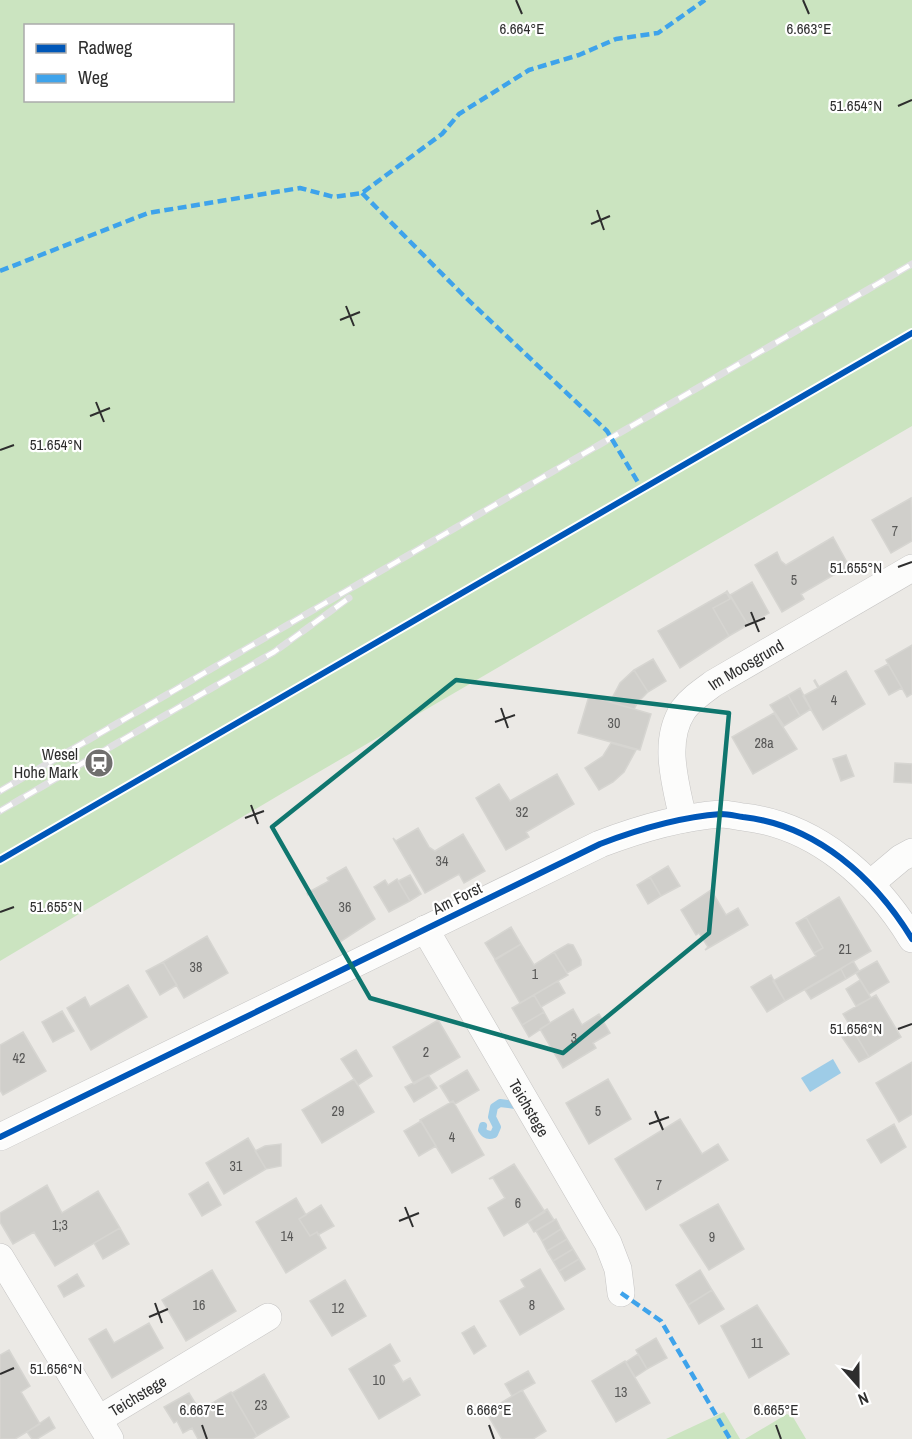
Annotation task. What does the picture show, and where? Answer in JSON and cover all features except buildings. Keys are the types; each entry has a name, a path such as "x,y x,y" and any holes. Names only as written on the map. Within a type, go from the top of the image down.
{"street":[{"name":"Im Moosgrund","path":"683,819 672,758 676,727 683,710 696,696 714,683 912,568"},
{"name":"Am Forst","path":"0,1137 600,844 641,829 683,819 723,814 764,819 812,837 843,859 870,884 899,918 912,939"},
{"path":"870,884 901,858 912,852"},
{"name":"Teichstege","path":"425,929 608,1243 618,1269 621,1293"},
{"path":"0,1257 104,1429"},
{"name":"Teichstege","path":"104,1429 268,1317"}],"highlighted area":[{"path":"456,680 729,713 709,933 563,1053 370,998 272,827"}],"green space":[{"path":"0,0 912,0 912,426 281,794 0,961"},
{"path":"724,1412 740,1439 666,1439"},
{"path":"787,1414 793,1417 806,1439 745,1439"}],"water":[{"path":"833,1059 841,1073 810,1092 801,1078"}],"waterway":[{"path":"483,1126 484,1133 494,1134 497,1127 492,1117 494,1107 500,1103 515,1105"}],"railway":[{"path":"0,791 912,264"},
{"path":"0,811 274,652 349,598"}],"marked path":[{"path":"0,271 148,213 300,188 334,197 362,193 442,134 459,114 529,70 579,55 616,39 658,33 705,0"},
{"path":"362,193 462,294 607,431 642,489"},
{"path":"621,1293 661,1321 730,1439"}],"cycle path":[{"path":"0,860 912,333"},
{"path":"0,1137 600,844 675,821 724,814 770,822 795,831 819,843 862,876 880,895 912,939"}],"place":[{"name":"Wesel Hohe Mark","path":"99,763"}]}
